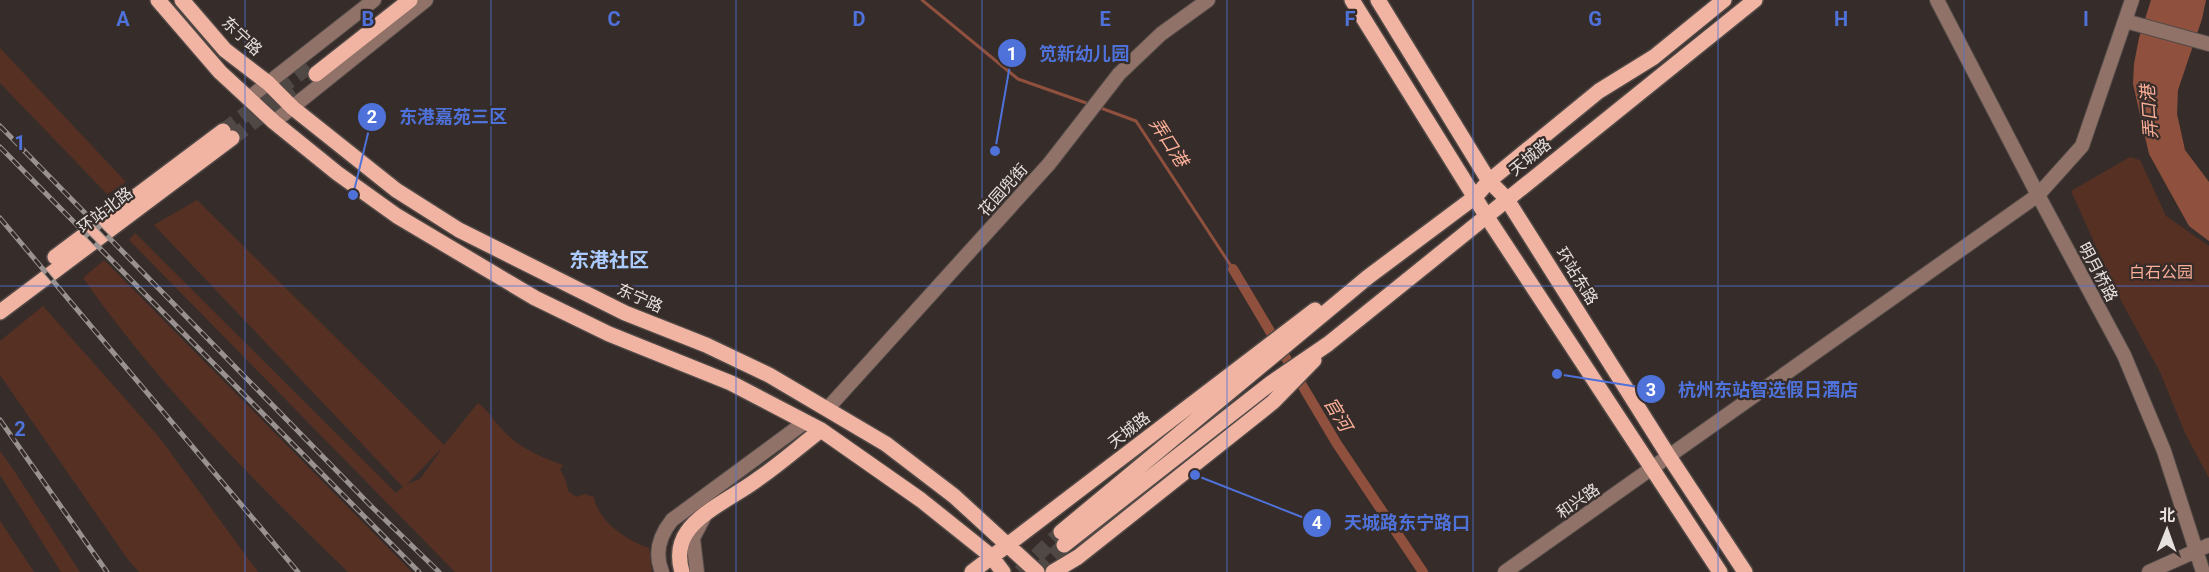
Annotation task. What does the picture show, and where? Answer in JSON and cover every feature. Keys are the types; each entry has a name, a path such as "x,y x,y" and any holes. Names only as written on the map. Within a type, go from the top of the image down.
{"main road":[{"path":"158,0 220,72 274,122 337,173 397,216 535,298 609,333 730,383 821,430 921,500 991,556 1003,572"},
{"name":"东宁路","path":"182,0 225,50 268,83 293,108 396,190 459,230 625,313 706,345 769,375 886,444 954,496 1037,572"},
{"path":"393,0 314,70 410,0"},
{"path":"1352,0 1487,217 1720,572"},
{"name":"环站东路","path":"1378,0 1489,181 1506,198 1668,455 1745,572"},
{"name":"天城路","path":"972,572 1475,197 1489,181 1599,92 1654,57 1724,0"},
{"name":"天城路","path":"1053,572 1078,557 1278,387 1310,357 1755,0"},
{"name":"环站北路","path":"0,299 228,135 0,312"},
{"name":"天城路","path":"1261,358 1063,539 1278,387 1299,377 1328,344"},
{"path":"682,572 679,559 681,542 688,530 705,515 758,480 821,430"}],"street":[{"path":"249,99 374,0"},
{"path":"274,122 426,0"},
{"name":"花园兜街","path":"827,410 1049,164 1119,74 1161,34 1208,0"},
{"name":"明月桥路","path":"1937,0 2124,355 2164,451 2185,519 2203,547 2203,572"},
{"name":"和兴路","path":"1505,572 2038,195 2082,146 2132,23 2132,0"},
{"path":"2132,23 2205,43"},
{"path":"662,572 658,549 662,532 672,520 805,422"},
{"path":"697,572 693,538 705,515"},
{"path":"2149,572 2203,547"}],"green space":[{"path":"0,48 126,182 107,194 0,83"},
{"name":"白石公园","path":"2130,157 2140,160 2166,216 2209,246 2209,478 2185,433 2160,372 2119,297 2071,191"},
{"path":"197,200 444,445 478,403 506,434 521,446 563,465 560,469 568,491 576,497 585,494 594,497 601,515 615,529 632,541 649,548 652,572 455,572 129,240 135,233 396,493 403,487 154,225","holes":["441,450 420,479 407,484"]},
{"path":"104,260 412,572 348,572 242,467 143,357 83,278"},
{"path":"43,306 159,437 258,572 139,572 129,561 0,375 0,341"},
{"path":"0,451 80,572 61,572 0,475"},
{"path":"0,521 34,572 0,572"}],"water":[{"path":"2151,0 2206,0 2202,19 2178,90 2177,114 2185,150 2209,182 2209,241 2189,226 2149,154 2133,84 2139,38"}],"waterway":[{"name":"弄口港","path":"922,0 1018,79 1089,104"},
{"name":"弄口港","path":"1098,107 1136,121 1233,269"},
{"name":"官河","path":"1233,269 1337,444 1423,572"}],"tunnel":[{"path":"223,131 311,65"},
{"path":"232,138 294,91"},
{"path":"1020,572 1061,532"},
{"path":"1037,572 1064,545"}],"railway":[{"path":"0,126 371,506 439,572"},
{"path":"0,147 419,572"},
{"path":"0,218 298,572"},
{"path":"0,420 107,572"}],"place":[{"name":"笕新幼儿园","path":"995,151"},
{"name":"东港嘉苑三区","path":"353,195"},
{"name":"杭州东站智选假日酒店","path":"1557,374"},
{"name":"天城路东宁路口","path":"1195,475"}],"district":[{"name":"东港社区","path":"609,260"}]}
